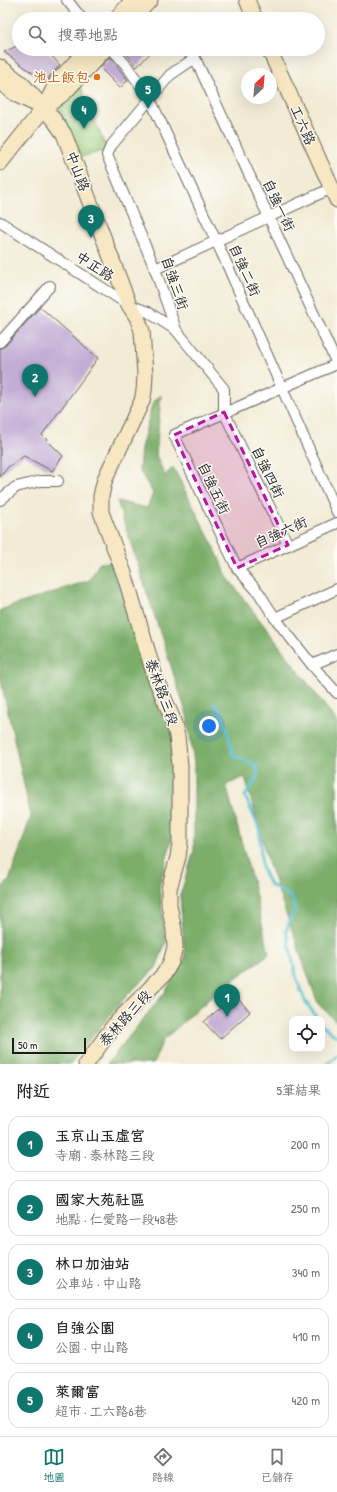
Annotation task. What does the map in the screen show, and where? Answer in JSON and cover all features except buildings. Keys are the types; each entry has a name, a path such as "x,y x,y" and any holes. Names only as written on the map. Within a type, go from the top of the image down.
{"main road":[{"path":"122,12 133,0"},
{"path":"139,12 150,0"},
{"path":"247,0 252,12"},
{"path":"1,159 44,108 58,82 82,56"},
{"path":"44,108 65,92 98,56"},
{"name":"工六路","path":"272,56 334,194"},
{"name":"中山路","path":"0,67 22,84 44,108 64,134 129,306"},
{"name":"中山路","path":"0,82 17,95 44,108"},
{"name":"泰林路三段","path":"86,1064 115,1024 164,974 171,962 175,946 174,930 169,905 169,889 178,857 180,842 180,765 178,736 172,717 156,680 125,576 101,512 100,496 105,479 142,400 144,390 145,374 142,331 137,317 129,306"}],"street":[{"path":"67,0 76,12"},
{"name":"自強二街","path":"118,56 150,99 216,241 337,512"},
{"name":"自強一街","path":"150,99 170,75 195,58 337,364"},
{"name":"自強三街","path":"150,99 111,146 107,155 155,268 176,330 224,389 224,412"},
{"path":"155,268 269,217 334,194"},
{"name":"中正路","path":"0,222 129,306 148,312 176,330"},
{"path":"0,342 50,286"},
{"name":"自強五街","path":"337,364 224,412 174,436 237,568 259,593 275,618 312,665 337,693"},
{"name":"自強四街","path":"224,412 288,545"},
{"path":"0,500 16,487 41,481 58,481"},
{"name":"自強六街","path":"237,568 337,523"},
{"path":"275,618 337,589"},
{"path":"312,665 337,654"}],"highlighted area":[{"path":"224,412 288,545 237,568 174,435"}],"green space":[{"path":"80,85 107,150 81,157 59,108"},
{"path":"161,395 156,455 165,476 173,467 215,549 228,578 337,722 337,1022 318,1004 269,865 245,777 226,785 253,884 269,954 217,992 163,1040 153,1064 107,1064 165,992 185,958 180,896 194,851 194,763 187,715 117,501 147,508 153,493 139,470 141,448 153,402"},
{"path":"116,562 173,735 175,827 159,888 166,942 156,968 128,994 80,1051 71,1064 0,1064 0,889 9,881 31,816 0,676 0,610 90,580 99,563"}],"waterway":[{"path":"214,703 224,720 233,755 256,765 258,776 245,796 259,828 262,868 270,885 292,897 295,909 286,931 297,980 305,1001 316,1016"},
{"path":"325,1027 337,1037"},
{"path":"327,1064 337,1055"}],"place":[{"name":"池上飯包","path":"97,77"},
{"name":"萊爾富","path":"148,109"},
{"name":"自強公園","path":"84,129"},
{"name":"林口加油站","path":"91,238"},
{"name":"國家大苑社區","path":"35,397"},
{"name":"玉京山玉虛宮","path":"227,1017"}]}
